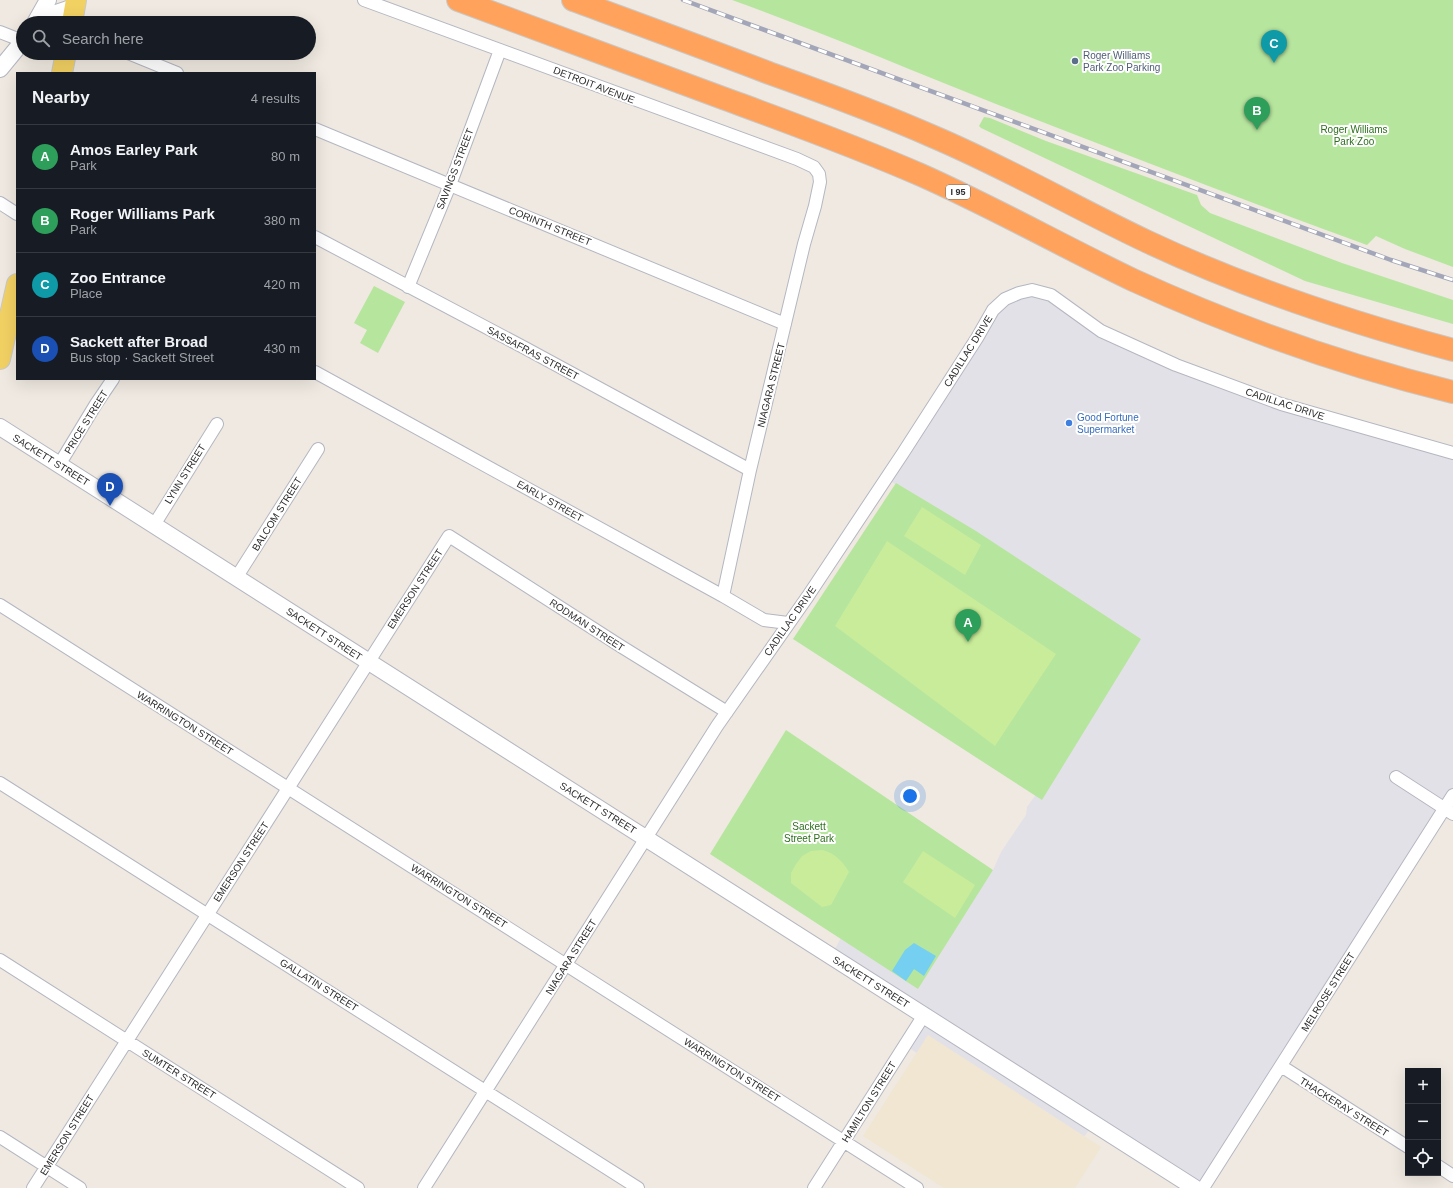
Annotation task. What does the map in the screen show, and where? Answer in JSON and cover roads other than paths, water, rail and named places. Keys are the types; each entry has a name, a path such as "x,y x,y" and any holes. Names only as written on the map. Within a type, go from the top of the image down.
{"highway":[{"name":"I 95","path":"458,0 876,156 970,198 1133,280 1221,317 1333,358 1453,392"},
{"path":"573,0 845,101 928,134 984,160 1147,242 1232,279 1322,312 1453,350"}],"main road":[{"path":"62,72 65,60"},
{"path":"0,359 16,288"}],"street":[{"path":"40,16 48,0"},
{"name":"DETROIT AVENUE","path":"364,0 797,159 814,167 819,174"},
{"path":"50,16 74,10"},
{"path":"0,32 16,38"},
{"path":"0,69 16,50"},
{"name":"SAVINGS STREET","path":"408,287 450,185 500,50"},
{"path":"145,60 175,72"},
{"name":"CORINTH STREET","path":"316,129 784,324"},
{"name":"NIAGARA STREET","path":"724,596 750,470 784,324 815,206 820,182 819,174"},
{"path":"0,204 16,213"},
{"name":"SASSAFRAS STREET","path":"316,238 525,348 750,470"},
{"name":"CADILLAC DRIVE","path":"717,726 808,596 903,453 977,338 993,310 1005,300 1019,293 1032,290 1051,295 1101,331 1176,365 1281,404 1453,453"},
{"name":"EARLY STREET","path":"316,373 724,596 764,620 788,623"},
{"name":"PRICE STREET","path":"59,465 112,380"},
{"name":"LYNN STREET","path":"154,525 216,424"},
{"name":"SACKETT STREET","path":"0,428 1195,1188"},
{"name":"BALCOM STREET","path":"236,578 318,449"},
{"name":"EMERSON STREET","path":"33,1188 449,536"},
{"name":"RODMAN STREET","path":"449,536 622,647 727,712"},
{"name":"WARRINGTON STREET","path":"0,605 917,1188"},
{"name":"NIAGARA STREET","path":"424,1188 717,726"},
{"path":"1396,777 1449,812"},
{"name":"GALLATIN STREET","path":"0,783 638,1188"},
{"name":"MELROSE STREET","path":"1203,1188 1281,1066 1449,812 1453,795"},
{"name":"SUMTER STREET","path":"0,960 358,1188"},
{"name":"HAMILTON STREET","path":"814,1188 924,1015"},
{"name":"THACKERAY STREET","path":"1281,1066 1405,1145"},
{"path":"0,1137 80,1188"},
{"path":"1441,1168 1453,1176"}],"water":[{"path":"914,943 936,956 924,976 914,969 906,981 892,971 905,950"}],"railway":[{"path":"683,0 1391,260 1453,280"}],"place":[{"name":"Roger Williams Park Zoo Parking","path":"1075,61"},
{"name":"Zoo Entrance","path":"1274,63"},
{"name":"Roger Williams Park","path":"1257,130"},
{"name":"Good Fortune Supermarket","path":"1069,423"},
{"name":"Sackett after Broad","path":"110,506"},
{"name":"Amos Earley Park","path":"968,642"}],"park label":[{"name":"Roger Williams Park Zoo","path":"1354,134"},
{"name":"Sackett Street Park","path":"809,832"}]}
